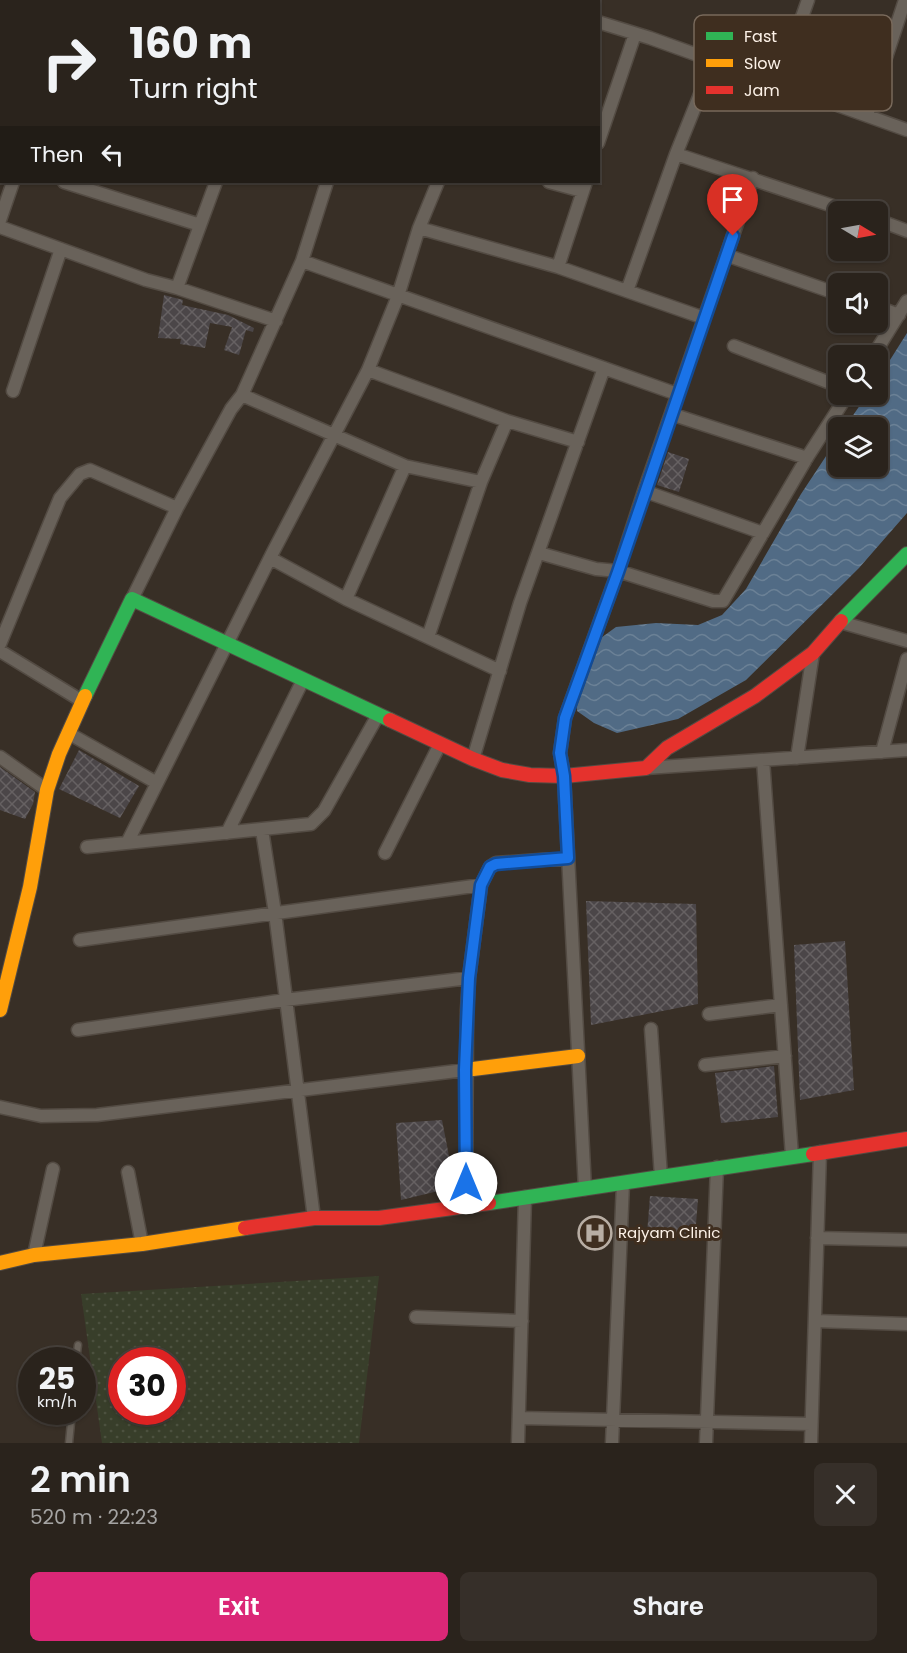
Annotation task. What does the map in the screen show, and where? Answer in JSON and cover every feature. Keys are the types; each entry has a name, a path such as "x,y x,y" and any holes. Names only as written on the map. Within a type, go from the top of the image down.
{"street":[{"path":"803,15 808,0"},
{"path":"892,39 905,0"},
{"path":"600,23 694,55"},
{"path":"600,137 635,34"},
{"path":"627,291 694,109"},
{"path":"855,111 907,130"},
{"path":"867,115 868,111"},
{"path":"676,154 828,204"},
{"path":"585,1189 564,776 560,753 565,718 618,572 670,414 753,178"},
{"path":"0,220 13,183"},
{"path":"67,183 200,225"},
{"path":"177,288 216,183"},
{"path":"0,1010 30,887 47,790 68,733 177,508 231,409 242,395 302,261 327,183"},
{"path":"127,843 226,644 368,370 398,296 438,183"},
{"path":"558,183 584,186 558,267"},
{"path":"888,224 907,231"},
{"path":"0,227 146,280 276,321"},
{"path":"420,228 558,267 704,318"},
{"path":"13,391 62,249"},
{"path":"726,255 828,291"},
{"path":"302,261 678,394"},
{"path":"880,345 907,301"},
{"path":"888,311 899,315"},
{"path":"735,346 828,382"},
{"path":"473,759 520,603 604,368"},
{"path":"368,370 507,421 578,442"},
{"path":"242,395 405,466 481,482"},
{"path":"539,553 596,570 618,572 721,602 727,597 807,458 841,405"},
{"path":"670,414 807,458"},
{"path":"428,637 481,482 507,421"},
{"path":"346,599 405,466"},
{"path":"0,644 60,498 80,474 90,470 177,508"},
{"path":"644,491 763,533"},
{"path":"646,768 667,748 755,696 813,653 907,554"},
{"path":"270,558 346,599 500,671"},
{"path":"132,599 440,744 502,770 530,775 564,776 907,750"},
{"path":"840,622 907,641"},
{"path":"0,651 82,701"},
{"path":"797,758 813,653"},
{"path":"882,752 907,659"},
{"path":"227,833 303,680"},
{"path":"87,847 305,826 315,821 324,811 378,715"},
{"path":"68,733 157,783"},
{"path":"385,853 440,744"},
{"path":"0,757 47,790"},
{"path":"763,760 792,1156"},
{"path":"262,830 275,913 314,1218"},
{"path":"466,1206 465,1070 469,978 481,885 490,867 496,864 568,858"},
{"path":"80,940 481,885"},
{"path":"78,1030 285,1000 469,978"},
{"path":"709,1014 781,1005"},
{"path":"651,1029 661,1177"},
{"path":"0,1107 41,1116 97,1116 578,1056"},
{"path":"705,1065 784,1056"},
{"path":"0,1263 34,1255 142,1244 314,1218 379,1218 585,1189 907,1138"},
{"path":"811,1443 820,1152"},
{"path":"706,1443 717,1167"},
{"path":"34,1255 53,1169"},
{"path":"128,1172 142,1244"},
{"path":"612,1443 622,1183"},
{"path":"518,1443 525,1197"},
{"path":"817,1238 907,1240"},
{"path":"416,1317 522,1321"},
{"path":"815,1321 907,1324"},
{"path":"519,1418 812,1424"}],"lane":[{"path":"69,1443 71,1425"}],"green space":[{"path":"379,1276 359,1443 102,1443 96,1400 96,1347 88,1347 81,1294"}],"water":[{"path":"907,333 907,513 859,568 746,680 678,719 617,733 594,723 577,711 576,692 594,643 616,627 656,623 698,625 722,615 746,589 801,494 828,453 828,477 888,477 888,417 852,417 860,405 888,405 888,363"}],"building":[{"path":"164,295 183,300 182,305 228,315 254,328 253,332 246,330 239,355 224,350 232,327 210,323 205,348 180,344 181,339 158,338"},
{"path":"668,452 689,459 679,492 657,485"},
{"path":"79,750 139,786 120,818 59,789"},
{"path":"0,767 35,792 33,804 25,819 0,810"},
{"path":"586,901 696,904 698,1004 591,1025"},
{"path":"845,941 854,1090 800,1100 794,945"},
{"path":"774,1066 778,1117 721,1123 715,1073"},
{"path":"442,1120 455,1187 401,1200 396,1123"},
{"path":"650,1196 698,1199 695,1237 647,1234"},
{"path":"581,1221 607,1223 605,1242 580,1240"}],"traffic: fast":[{"path":"841,621 907,554"},
{"path":"85,696 132,599 390,720"},
{"path":"489,1203 813,1154"}],"traffic: slow":[{"path":"0,1010 30,887 47,790 59,754 85,696"},
{"path":"465,1070 578,1056"},
{"path":"0,1263 34,1255 142,1244 245,1228"}],"traffic: jam":[{"path":"390,720 502,770 530,775 564,776 646,768 667,748 755,696 813,653 841,621"},
{"path":"813,1154 907,1139"},
{"path":"245,1228 314,1218 379,1218 489,1203"}],"place":[{"name":"Rajyam Clinic","path":"595,1233"}],"route":[{"path":"466,1183 467,1010 481,885 485,874 490,867 496,864 568,858 564,776 560,753 565,718 618,572 733,236"}]}
